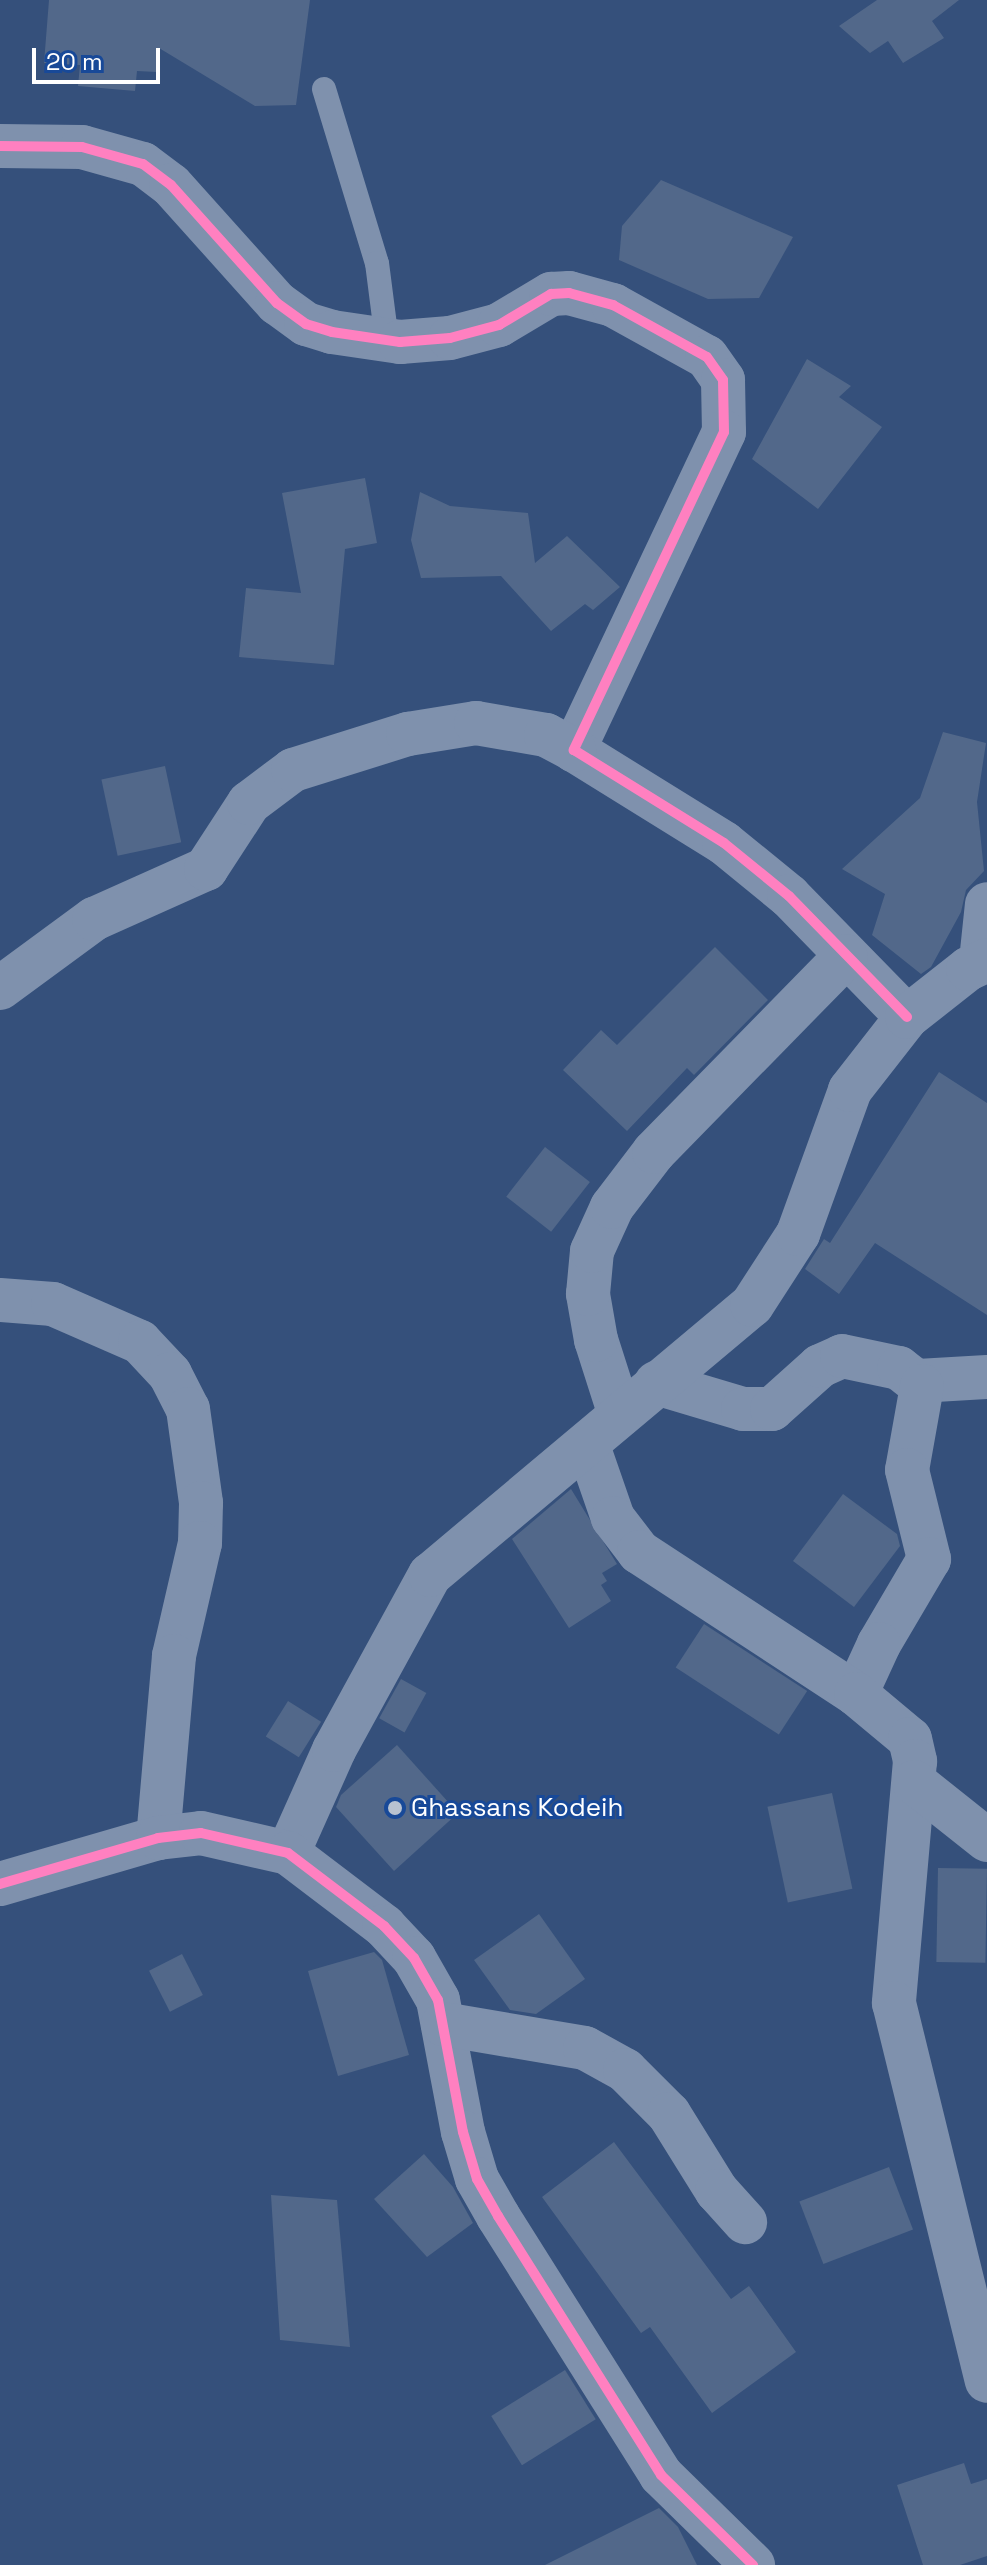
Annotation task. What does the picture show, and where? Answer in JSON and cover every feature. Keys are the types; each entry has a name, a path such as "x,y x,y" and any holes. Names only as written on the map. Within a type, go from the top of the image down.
{"street":[{"path":"0,146 82,147 143,164 171,185 277,303 306,324 387,341 450,338 487,329 545,296 569,293 613,305 682,340 707,357 723,380 724,432 574,750"},
{"path":"0,988 94,919 206,869 249,803 293,770 408,734 476,723 546,735 724,843 789,896 907,1017"},
{"path":"288,1853 334,1750 430,1575 588,1446 656,1383 730,1326 769,1285 798,1234 850,1090 907,1017 984,961 987,904"},
{"path":"620,1415 596,1340 588,1294 592,1251 612,1207 665,1140 846,956"},
{"path":"0,1300 53,1304 140,1342 170,1374 188,1409 201,1503 200,1543 174,1656 158,1838"},
{"path":"656,1383 755,1410 777,1406 820,1366 842,1356 899,1368 918,1381 924,1397 907,1470 929,1559 856,1694"},
{"path":"918,1381 987,1377"},
{"path":"588,1446 613,1518 639,1552 856,1694 910,1739 914,1782 894,2003 987,2381"},
{"path":"914,1782 987,1840"},
{"path":"0,1884 158,1838 201,1833 288,1853 373,1916 414,1958 438,2000 463,2132 477,2179 491,2204 661,2475 753,2565"},
{"path":"443,2024 585,2048 610,2060 664,2107 717,2191 745,2222"}],"lane":[{"path":"324,89 377,263 387,341"}],"building":[{"path":"49,0 310,0 296,105 255,106 159,48 157,72 137,71 135,91 78,86 80,65 44,63"},
{"path":"877,0 959,0 932,21 944,38 903,63 888,41 870,53 839,26"},
{"path":"661,180 793,237 759,298 708,299 619,260 622,226"},
{"path":"807,359 851,386 839,397 882,427 818,509 752,459"},
{"path":"365,478 377,543 345,549 334,665 239,657 246,588 301,593 282,493"},
{"path":"420,492 450,506 528,513 535,563 567,536 620,587 593,610 585,604 551,631 501,576 421,578 411,540"},
{"path":"943,732 986,743 977,802 984,871 966,890 961,912 931,967 921,974 872,935 885,894 842,869 920,798"},
{"path":"165,766 181,842 118,856 101,780"},
{"path":"715,947 768,1000 694,1075 687,1068 627,1131 563,1070 601,1030 617,1045"},
{"path":"939,1072 987,1103 987,1315 875,1243 839,1294 805,1269 824,1239 830,1243"},
{"path":"545,1147 590,1182 551,1232 506,1197"},
{"path":"571,1489 617,1564 602,1573 607,1581 601,1585 611,1601 569,1628 512,1539"},
{"path":"843,1494 897,1534 900,1546 854,1607 793,1561"},
{"path":"704,1624 807,1691 779,1735 676,1668"},
{"path":"401,1679 426,1693 405,1732 379,1718"},
{"path":"288,1701 321,1722 299,1757 266,1737"},
{"name":"Ghassans Kodeih","path":"397,1745 458,1813 394,1871 336,1807 341,1795"},
{"path":"832,1793 852,1889 788,1903 767,1807"},
{"path":"938,1868 987,1869 985,1963 936,1962"},
{"path":"539,1914 585,1979 536,2014 510,2010 474,1960"},
{"path":"374,1952 382,1960 409,2055 338,2076 308,1971"},
{"path":"182,1954 203,1995 170,2012 149,1971"},
{"path":"614,2142 731,2299 749,2286 796,2352 712,2413 650,2327 641,2333 542,2197"},
{"path":"424,2154 453,2187 473,2223 427,2257 374,2199"},
{"path":"889,2167 913,2230 823,2264 799,2201"},
{"path":"271,2195 337,2200 350,2347 280,2340"},
{"path":"565,2370 596,2419 522,2465 491,2416"},
{"path":"964,2463 971,2484 987,2479 987,2556 960,2565 923,2565 897,2485"},
{"path":"659,2508 678,2527 697,2565 545,2565"}],"cycle path":[{"path":"0,146 82,147 143,164 171,185 277,303 306,324 332,332 400,342 450,338 499,325 551,294 569,293 613,305 707,357 723,380 724,432 574,750 724,843 789,896 907,1017"},
{"path":"0,1884 158,1838 201,1833 288,1853 384,1926 414,1958 438,2000 463,2132 477,2179 498,2216 661,2475 753,2565"}],"place":[{"name":"Ghassans Kodeih","path":"395,1808"}]}
